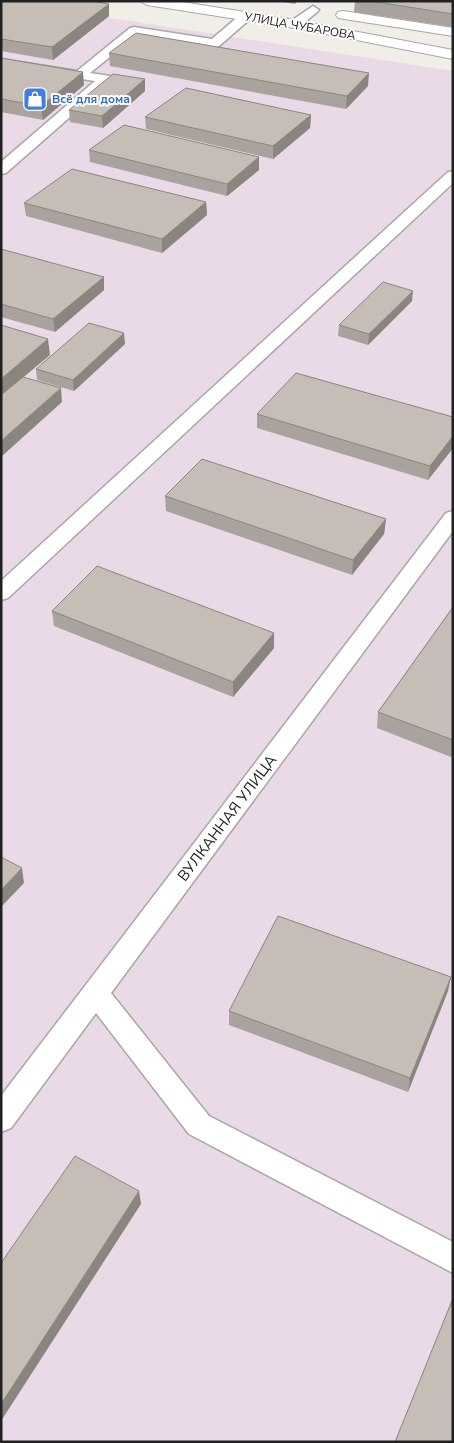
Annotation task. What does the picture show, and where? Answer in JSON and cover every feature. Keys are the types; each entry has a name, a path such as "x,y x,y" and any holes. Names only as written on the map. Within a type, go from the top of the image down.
{"street":[{"name":"УЛИЦА ЧУБАРОВА","path":"147,1 295,24 453,55"},
{"name":"УЛИЦА ЧУБАРОВА","path":"294,7 453,32"}],"lane":[{"path":"295,24 313,10"},
{"path":"80,75 134,31 216,43 246,17"},
{"path":"1,63 105,79 1,170"},
{"path":"1,593 453,175"},
{"name":"ВУЛКАННАЯ УЛИЦА","path":"1,1119 453,517"},
{"path":"96,993 199,1125 453,1258"}],"shaded area":[{"path":"1,1 453,71 453,1442 1,1442"}],"building":[{"path":"1,1 92,1 109,4 52,47 1,39"},
{"path":"371,1 453,1 453,14"},
{"path":"136,33 369,73 347,96 109,53"},
{"path":"1,58 83,72 41,106 1,99"},
{"path":"113,74 145,79 102,116 69,110"},
{"path":"186,88 311,115 273,146 145,117"},
{"path":"124,125 259,157 227,184 89,150"},
{"path":"72,169 206,202 162,239 24,203"},
{"path":"1,249 104,277 53,319 1,304"},
{"path":"383,282 413,291 369,334 339,325"},
{"path":"89,323 124,333 73,380 36,369"},
{"path":"1,325 48,339 1,379"},
{"path":"296,373 453,417 453,436 430,466 257,414"},
{"path":"23,377 61,388 1,441 1,395"},
{"path":"202,459 386,519 353,560 165,496"},
{"path":"97,566 274,633 233,682 52,611"},
{"path":"453,607 453,740 378,712"},
{"path":"1,857 22,868 1,890"},
{"path":"278,916 451,977 410,1078 229,1011"},
{"path":"75,1156 139,1191 1,1404 1,1263"},
{"path":"453,1298 453,1442 395,1442"}],"place":[{"name":"Всё для дома","path":"35,99"}]}
